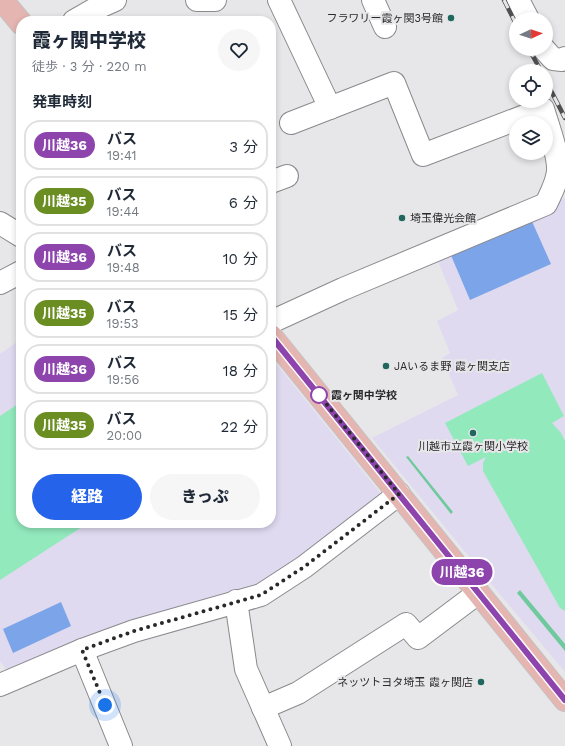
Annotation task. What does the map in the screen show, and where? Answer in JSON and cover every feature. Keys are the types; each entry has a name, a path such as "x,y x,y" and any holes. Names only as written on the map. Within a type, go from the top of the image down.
{"main road":[{"path":"2,0 16,16"},
{"path":"276,342 565,700"}],"street":[{"path":"83,16 115,0"},
{"path":"197,0 215,0"},
{"path":"279,0 330,108"},
{"path":"373,0 385,27"},
{"path":"518,0 524,12"},
{"path":"550,56 553,59 562,60 565,58"},
{"path":"276,320 343,289 546,204 556,182 558,171 558,161 543,109 423,155 394,83 292,123"},
{"path":"0,223 16,233"},
{"path":"0,283 16,275"},
{"path":"0,685 82,650 134,631 261,595 304,567 399,494"},
{"path":"263,708 298,694 406,624 418,638 478,593"},
{"path":"236,601 246,669 279,746"},
{"path":"82,650 121,746"}],"shaded area":[{"name":"川越市立霞ヶ関小学校","path":"565,198 565,672 372,438 458,395 442,358 450,353 437,321 458,310 436,256"},
{"path":"16,343 16,528 276,528 276,363 382,495 275,582 9,673 0,661 0,354"}],"green space":[{"path":"542,373 564,416 552,423 561,433 565,441 565,611 560,608 483,471 483,463 486,457 468,466 445,423"},
{"path":"16,405 16,528 80,528 0,580 0,416"},
{"path":"408,456 453,512 451,514 406,457"},
{"path":"520,590 565,644 565,651 517,593"}],"water":[{"path":"530,217 551,264 470,300 450,253"},
{"path":"61,602 71,626 13,653 3,629"}],"railway":[{"path":"504,0 510,12"},
{"path":"533,56 537,64"},
{"path":"553,95 565,118"}],"bus line":[{"name":"川越36","path":"276,342 565,700"}],"place":[{"name":"フラワリー霞ヶ関3号館","path":"451,18"},
{"name":"埼玉偉光会館","path":"402,218"},
{"name":"JAいるま野 霞ヶ関支店","path":"386,366"},
{"name":"霞ヶ関中学校","path":"319,395"},
{"name":"川越市立霞ヶ関小学校","path":"473,433"},
{"name":"ネッツトヨタ埼玉 霞ヶ関店","path":"481,682"}],"route":[{"path":"105,705 82,650 134,631 261,595 304,567 399,494 315,390 319,395"}]}
